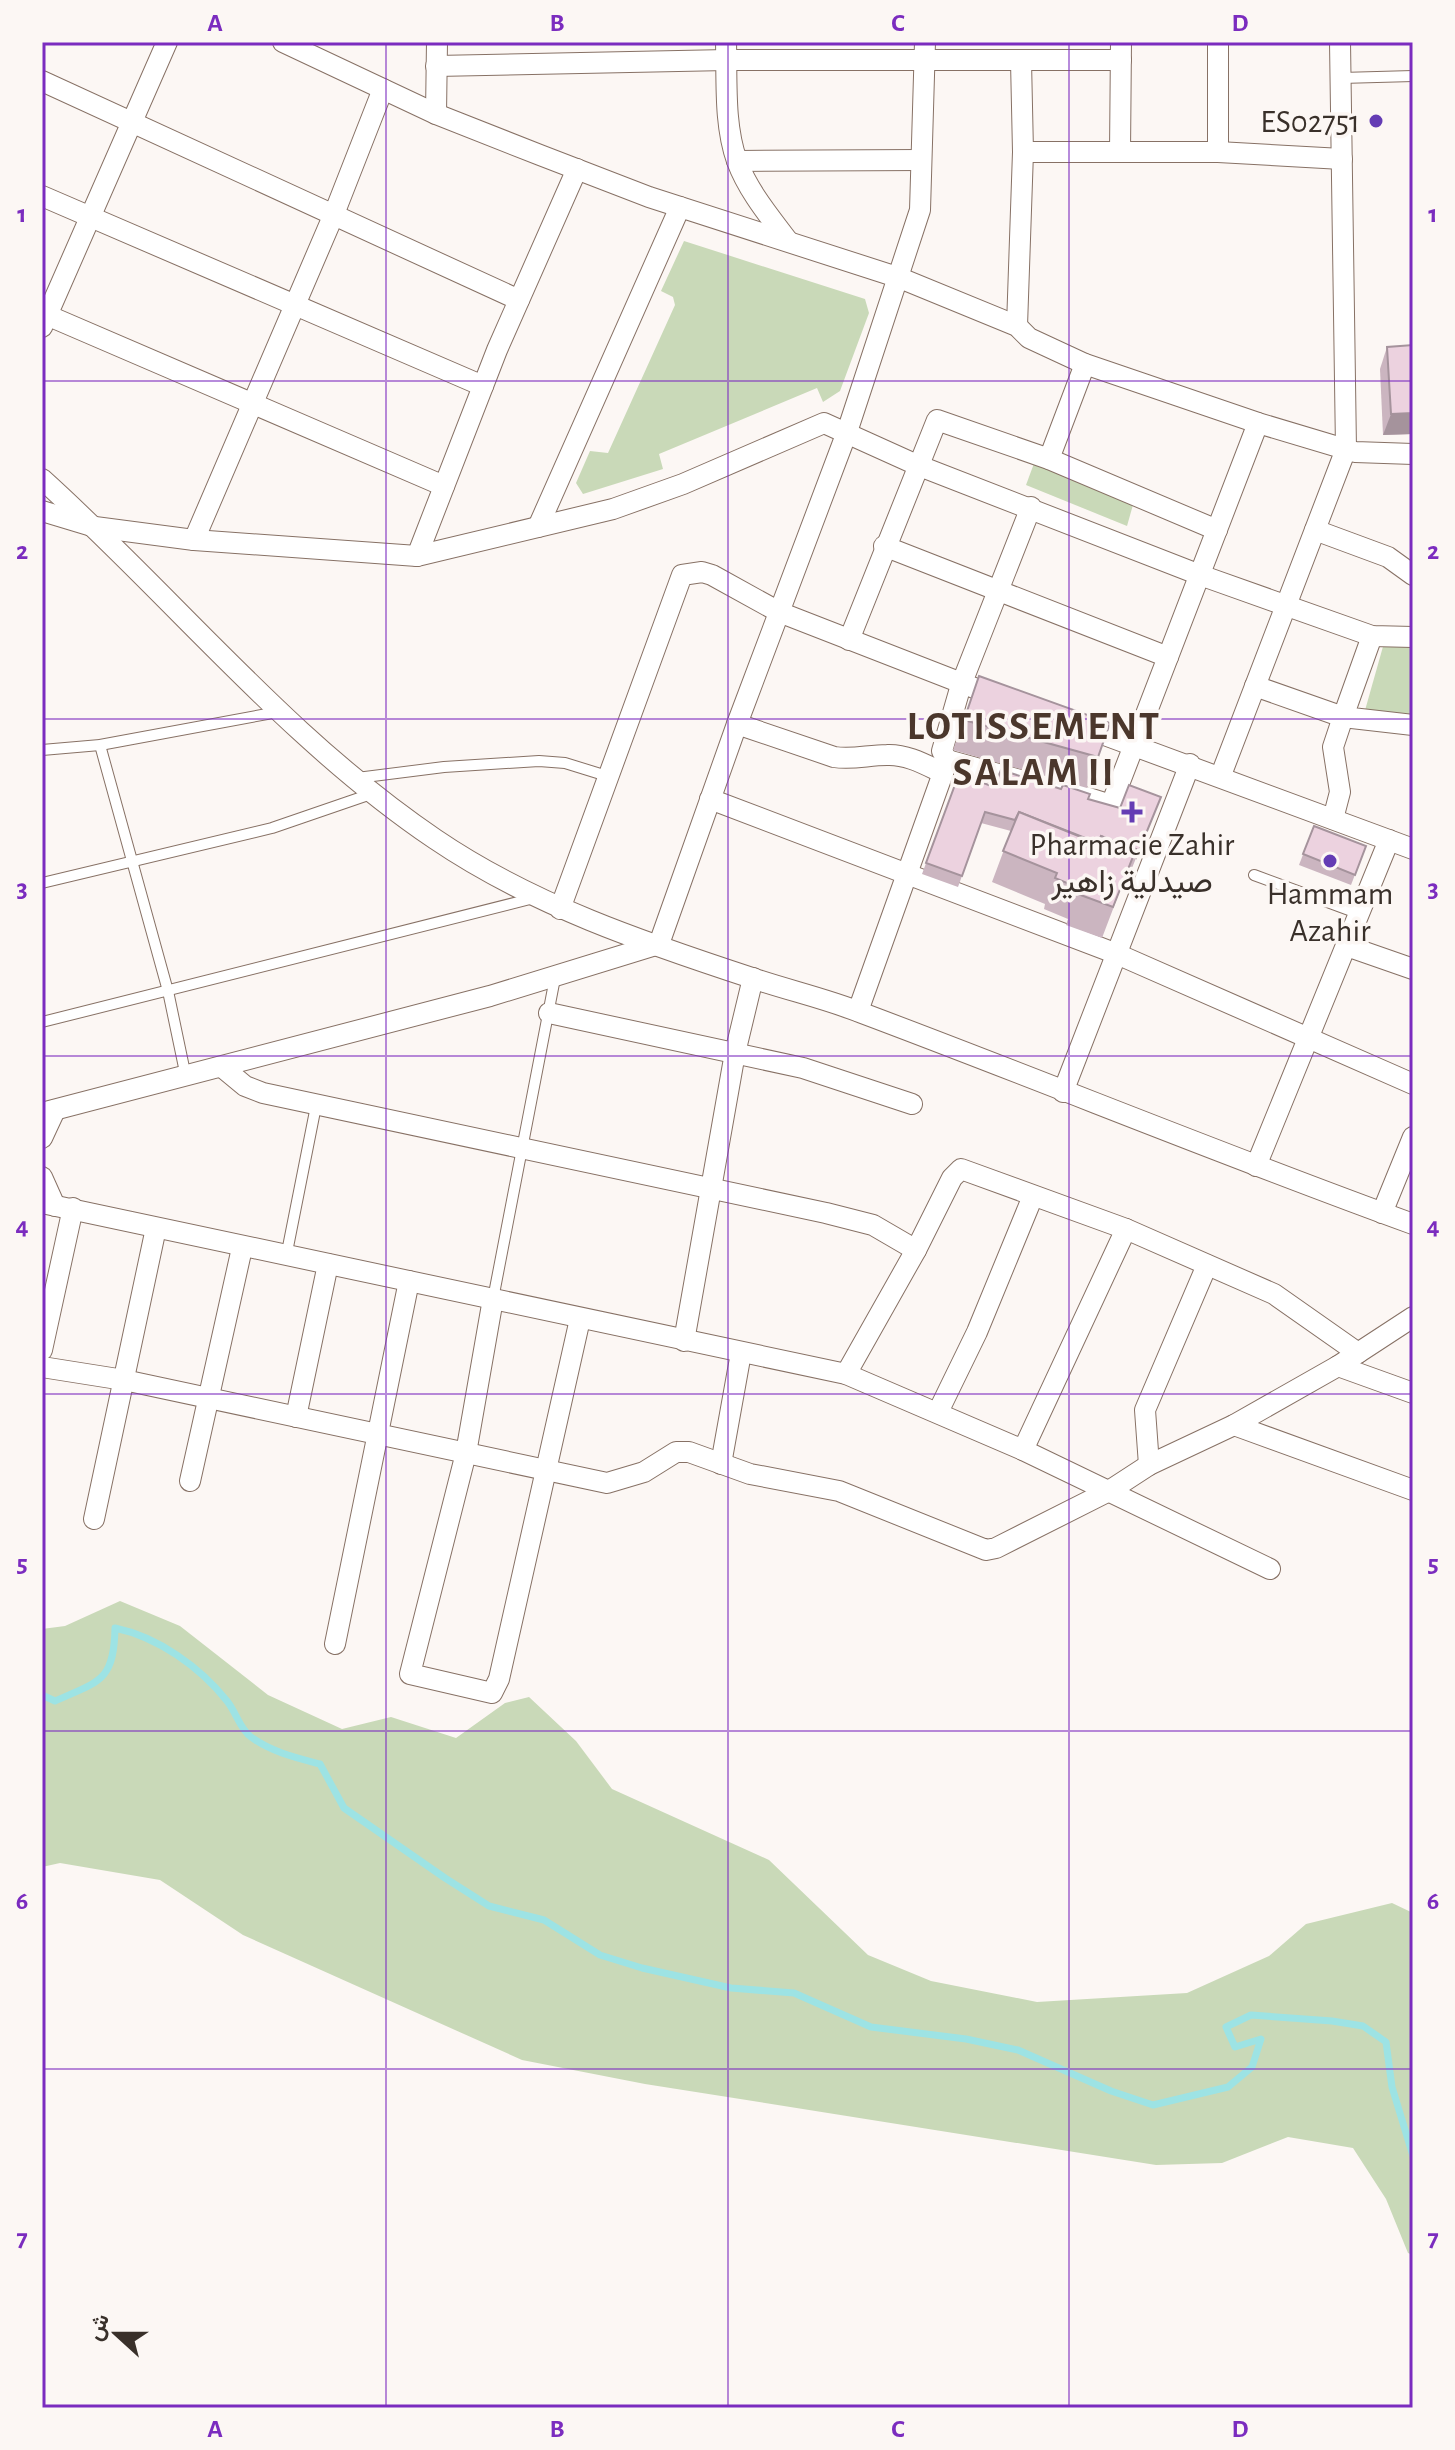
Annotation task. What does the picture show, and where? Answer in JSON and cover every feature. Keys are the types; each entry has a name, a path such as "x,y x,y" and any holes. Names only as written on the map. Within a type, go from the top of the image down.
{"street":[{"path":"167,42 44,318 444,486"},
{"path":"283,42 436,114 577,169 680,207 900,278 1017,326 1029,338 1085,364 1258,423 1346,449 1413,454"},
{"path":"436,114 437,42"},
{"path":"1218,42 1218,152"},
{"path":"1221,775 1346,449 1340,42"},
{"path":"436,66 726,51 925,51 1021,61 1121,51 1120,152"},
{"path":"726,51 729,121 737,161 760,204 788,241"},
{"path":"659,944 737,724 847,432 900,278 920,210 925,51"},
{"path":"1017,326 1023,152 1021,61"},
{"path":"42,81 519,300"},
{"path":"194,540 334,214 383,89"},
{"path":"1023,152 1218,152 1342,159"},
{"path":"737,161 921,160"},
{"path":"417,556 483,386 577,169"},
{"path":"42,196 483,386"},
{"path":"538,527 680,207"},
{"path":"1049,459 1085,364"},
{"path":"849,640 934,423 942,419 1049,459 1217,530"},
{"path":"42,511 95,527 194,540 417,556 613,509 683,484 824,423 917,465 1200,575 1372,636 1413,637"},
{"path":"737,724 834,757 849,760 889,754 1111,805 1258,423"},
{"path":"42,479 95,527 278,712 357,778 371,794 438,842 536,898 753,978 858,1011 1413,1224"},
{"path":"858,1011 945,766 942,751 961,685 1031,507"},
{"path":"1315,530 1388,557 1413,575"},
{"path":"884,546 1168,657"},
{"path":"560,909 682,575 702,572 712,575 779,612 1019,705"},
{"path":"1333,819 1340,792 1333,747 1372,636"},
{"path":"1255,686 1343,717 1413,725"},
{"path":"1062,720 1221,775 1413,849"},
{"path":"1063,1092 1117,954 1136,881 1190,764"},
{"path":"710,799 1117,954 1413,1084"},
{"path":"1256,1166 1389,840"},
{"path":"42,1138 48,1112 555,978 659,944"},
{"path":"1347,946 1413,969"},
{"path":"684,1341 735,1053 753,978"},
{"path":"549,1013 803,1068 912,1104"},
{"path":"222,1067 245,1086 316,1106 487,1139 523,1150 873,1225 916,1250"},
{"path":"1382,1213 1413,1137"},
{"path":"846,1374 916,1250 956,1171 965,1170 1126,1229 1274,1294 1358,1353"},
{"path":"42,1177 57,1206 42,1350"},
{"path":"938,1412 977,1332 1033,1196"},
{"path":"57,1206 286,1258 328,1264 846,1374 1023,1450 1270,1569"},
{"path":"94,1519 156,1228"},
{"path":"1023,1450 1126,1229"},
{"path":"190,1481 242,1248"},
{"path":"296,1417 328,1264"},
{"path":"1149,1465 1145,1410 1207,1265"},
{"path":"335,1644 409,1281"},
{"path":"493,1299 466,1453 410,1674 487,1693 495,1690 499,1679 580,1319"},
{"path":"42,1367 124,1380 615,1483 644,1472 676,1452 689,1452 750,1474 839,1491 986,1550 1109,1491 1149,1465 1234,1425 1338,1366 1413,1317"},
{"path":"721,1464 741,1353"},
{"path":"1338,1366 1413,1393"},
{"path":"1234,1425 1413,1490"}],"lane":[{"path":"1341,78 1413,76"},
{"path":"42,750 100,745 278,712"},
{"path":"100,745 168,991 186,1077"},
{"path":"357,778 444,767 539,761 565,763 607,776"},
{"path":"42,883 272,828 371,794"},
{"path":"1254,875 1360,914"},
{"path":"42,1022 536,898"},
{"path":"493,1299 555,978"},
{"path":"286,1258 316,1106"}],"green space":[{"path":"684,241 865,299 869,313 840,391 823,402 817,388 659,454 663,469 583,494 576,483 590,451 608,453 675,305 673,297 661,291"},
{"path":"1036,458 1136,494 1127,526 1026,485"},
{"path":"1384,643 1413,647 1413,717 1362,721"},
{"path":"120,1601 180,1626 268,1695 342,1729 391,1717 456,1738 505,1703 529,1697 576,1741 612,1789 769,1860 868,1955 931,1981 1037,2002 1187,1993 1269,1956 1306,1924 1392,1903 1413,1913 1413,2255 1408,2253 1386,2199 1353,2148 1288,2137 1222,2163 1156,2165 645,2084 522,2060 243,1935 160,1880 60,1863 42,1867 42,1629 65,1626"}],"building":[{"path":"1413,345 1413,413 1391,414 1387,347"},
{"path":"979,676 1110,723 1098,757 964,720"},
{"path":"1001,770 1061,789 1063,785 1090,794 1088,799 1120,808 1129,785 1161,797 1136,858 1133,856 1136,849 1101,836 1098,843 1019,812 1015,820 985,812 962,876 926,863 959,774 994,787"},
{"path":"1019,812 1098,844 1101,836 1136,849 1113,907 1078,894 1079,888 1055,878 1057,873 1003,851"},
{"name":"Hammam Azahir","path":"1314,826 1366,846 1355,875 1303,854"}],"waterway":[{"path":"42,1695 55,1701 102,1677 112,1659 115,1628 131,1632 162,1646 191,1665 227,1701 251,1737 276,1751 320,1764 344,1808 489,1906 544,1920 600,1955 642,1968 731,1988 794,1993 871,2027 966,2039 1018,2050 1111,2091 1153,2105 1228,2087 1252,2067 1261,2039 1235,2047 1226,2027 1251,2015 1363,2026 1386,2042 1392,2087 1413,2156"}],"place":[{"name":"ES02751","path":"1376,121"},
{"name":"Pharmacie Zahir صيدلية زاهير","path":"1132,812"},
{"name":"Hammam Azahir","path":"1330,861"}],"district":[{"name":"LOTISSEMENT SALAM II","path":"1034,748"}]}
